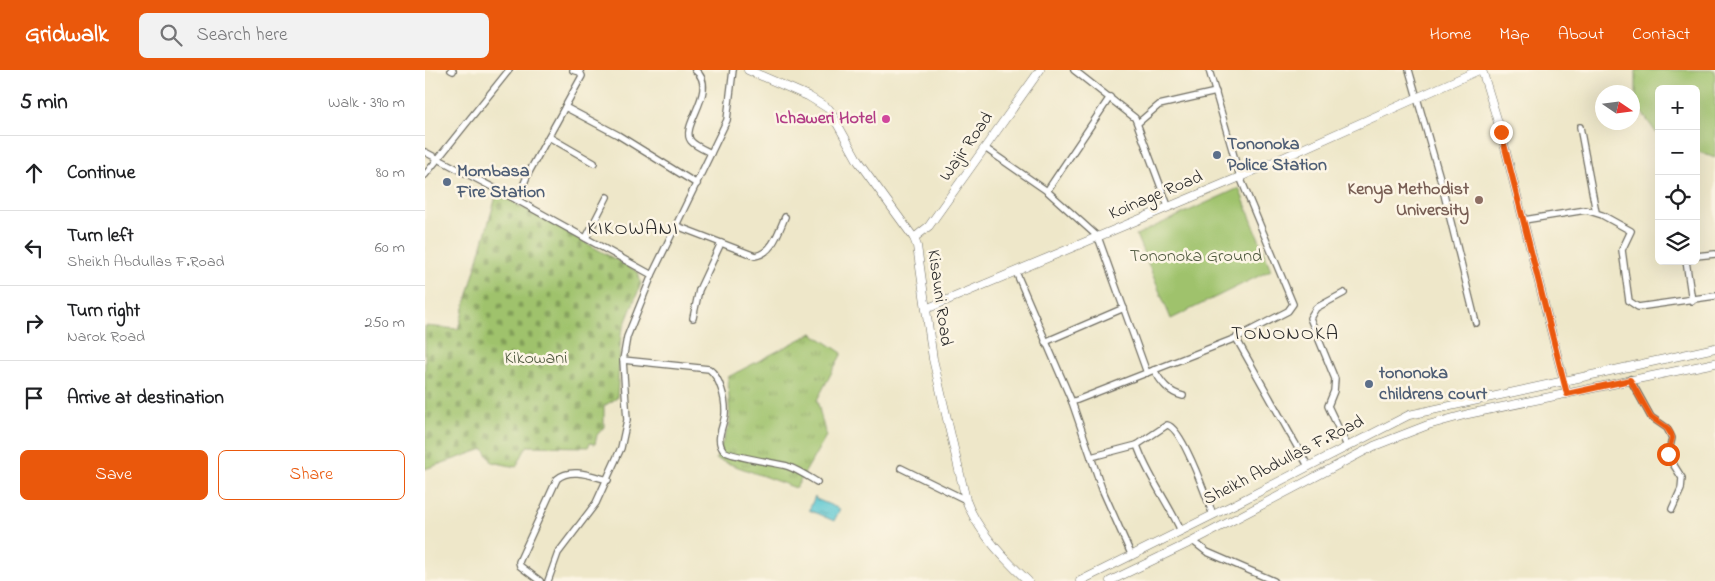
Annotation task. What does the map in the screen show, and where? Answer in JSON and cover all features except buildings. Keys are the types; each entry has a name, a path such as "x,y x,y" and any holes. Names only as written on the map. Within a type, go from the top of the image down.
{"street":[{"path":"425,175 509,70"},
{"path":"517,200 582,76 580,72 573,70"},
{"path":"695,70 703,83 701,98 689,130 689,137 691,142 711,153"},
{"path":"548,581 558,552 591,510 607,480 627,428 623,360 627,337 652,275 727,120 733,70"},
{"name":"Kisauni Road","path":"748,70 808,96 829,109 858,161 913,238 917,246 933,359 965,500 972,517 1016,570 1028,581"},
{"name":"Wajir Road","path":"913,238 929,226 1040,70"},
{"path":"1073,70 1110,97 1138,123 1168,206"},
{"path":"1072,402 1236,338 1287,311 1293,304 1240,177 1209,70"},
{"path":"1409,70 1419,98 1476,323"},
{"path":"1480,70 1491,95 1567,394"},
{"name":"Koinage Road","path":"926,310 1240,177 1480,70"},
{"path":"1138,123 1159,105 1216,92"},
{"path":"1047,191 1110,97"},
{"path":"565,107 618,135 697,184"},
{"path":"1580,127 1596,212"},
{"path":"549,137 594,163"},
{"path":"985,148 1047,191 1098,237 1147,373"},
{"path":"425,152 517,200 652,275"},
{"path":"586,238 607,197"},
{"path":"1524,220 1586,210 1596,212 1631,231 1622,250 1629,301 1638,307 1692,301 1715,296"},
{"path":"677,226 755,256 764,254 773,243 785,217"},
{"path":"693,318 699,290 721,243"},
{"path":"1700,256 1715,254"},
{"path":"1687,265 1692,301"},
{"path":"1016,272 1072,402 1102,489 1131,554"},
{"path":"1344,293 1316,308 1310,318 1335,379 1334,391 1328,406 1347,446"},
{"path":"1045,342 1123,308"},
{"path":"1236,338 1308,466"},
{"name":"Sheikh Abdullas F.Road","path":"1080,581 1409,414 1715,348"},
{"path":"623,360 709,368 716,377 724,403 725,412 719,440 723,450 734,456 753,458 788,467 817,482"},
{"name":"Sheikh Abdullas F.Road","path":"1110,581 1120,579 1374,446 1407,432 1468,414 1715,363"},
{"path":"1154,370 1172,392 1183,396"},
{"path":"1630,380 1651,417 1667,428 1672,438 1668,456 1682,478 1681,488 1672,509"},
{"path":"1091,457 1137,445 1160,429 1172,426 1186,448 1213,515"},
{"path":"1137,445 1146,467 1181,531"},
{"path":"901,468 965,500"},
{"path":"540,581 520,566 519,562 557,479 564,475 576,473 607,480"},
{"path":"1193,541 1207,552 1274,581"}],"green space":[{"path":"1636,70 1715,70 1715,158 1700,152 1700,85 1655,85 1655,131 1640,110 1640,85 1636,85"},
{"name":"Tononoka Ground","path":"1239,188 1271,270 1171,319 1136,235"},
{"name":"Kikowani","path":"497,193 638,272 641,284 621,334 617,398 604,406 604,427 597,435 595,444 590,443 588,447 527,446 516,467 492,462 484,449 425,469 425,326 458,329"},
{"path":"812,333 842,353 817,400 826,436 796,488 716,459 730,423 728,377"}],"water":[{"path":"815,496 816,499 840,509 834,521 809,510"}],"place":[{"name":"Ichaweri Hotel","path":"886,119"},
{"name":"Tononoka Police Station","path":"1217,155"},
{"name":"Mombasa Fire Station","path":"447,182"},
{"name":"Kenya Methodist University","path":"1479,200"},
{"name":"tononoka childrens court","path":"1369,384"}],"district":[{"name":"KIKOWANI","path":"633,229"},
{"name":"TONONOKA","path":"1285,334"}],"route":[{"path":"1501,132 1545,300 1567,394 1630,380 1643,406 1651,417 1667,428 1671,434 1672,438 1668,454"}]}
